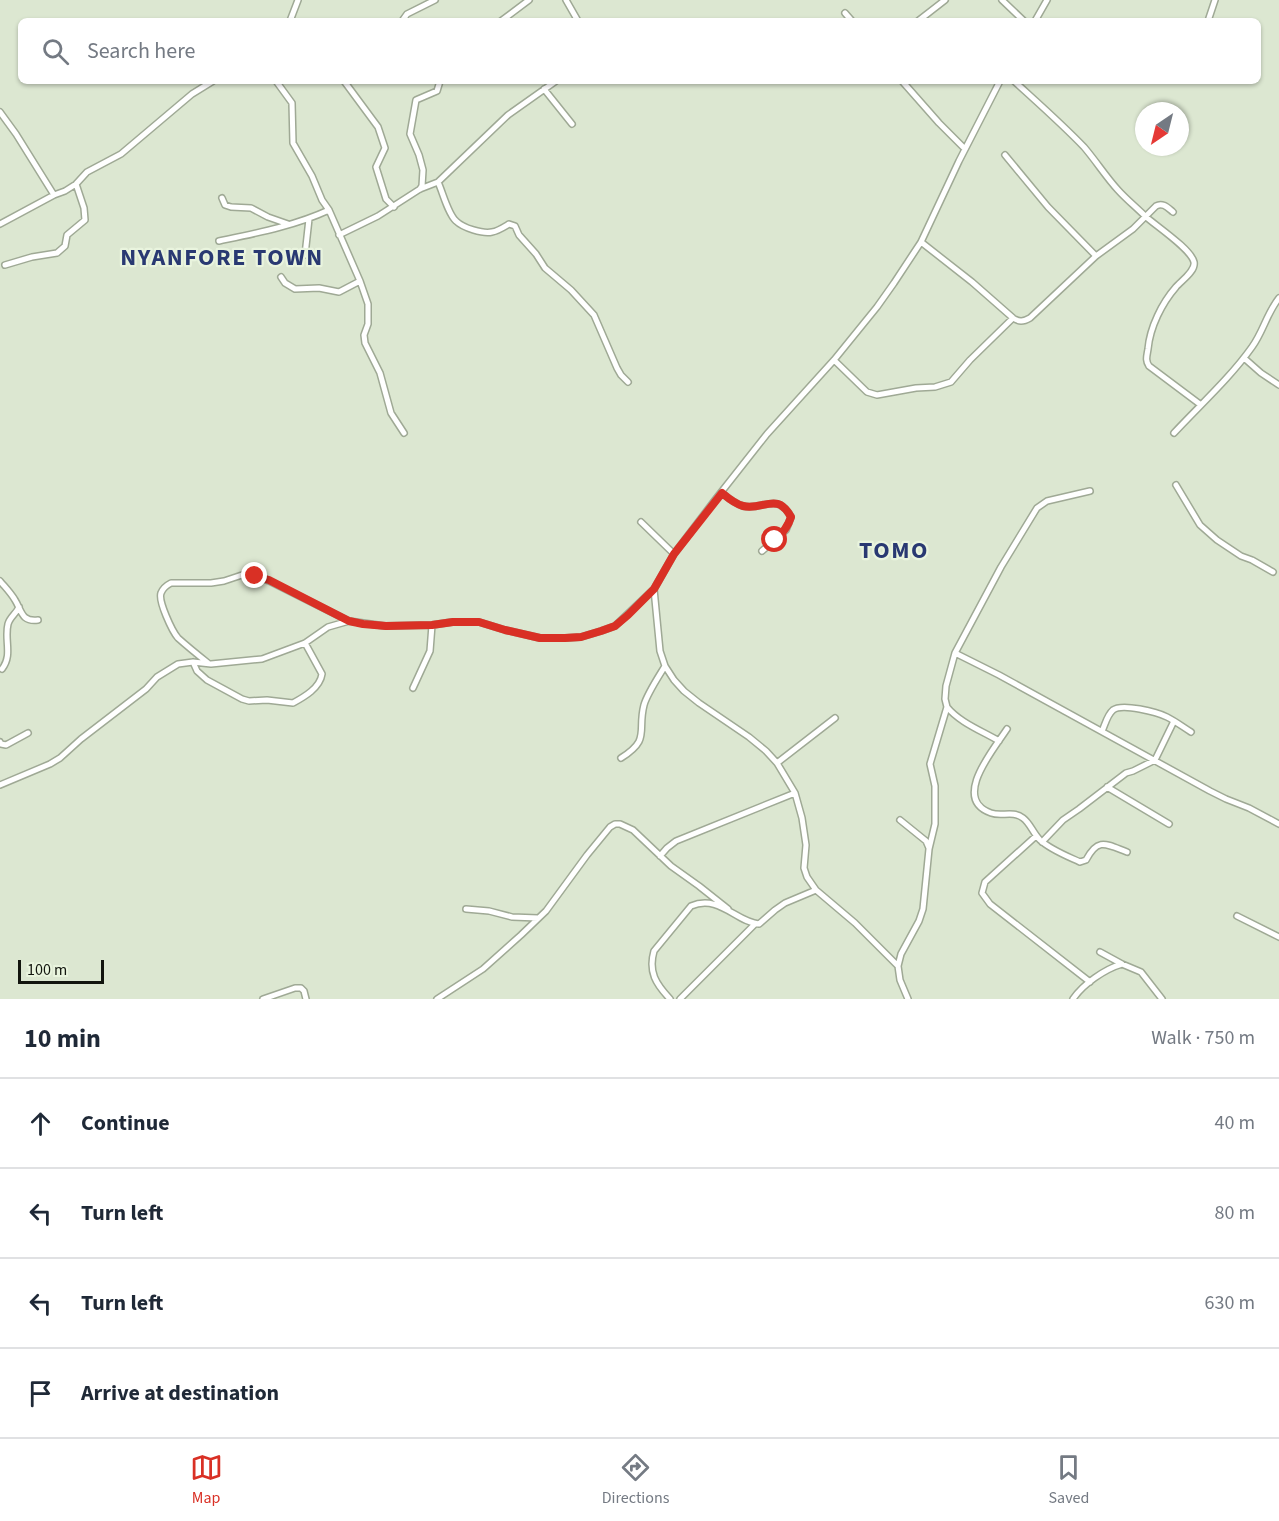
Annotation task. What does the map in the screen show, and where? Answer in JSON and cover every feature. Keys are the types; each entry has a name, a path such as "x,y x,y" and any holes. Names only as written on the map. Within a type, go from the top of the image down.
{"street":[{"path":"291,18 298,0"},
{"path":"404,18 407,14 435,0"},
{"path":"505,18 529,0"},
{"path":"574,0 567,2 576,18"},
{"path":"922,18 945,0"},
{"path":"1002,0 1021,18"},
{"path":"1037,18 1047,0"},
{"path":"1209,18 1215,0"},
{"path":"845,13 849,18"},
{"path":"0,224 65,191 87,172 121,154 192,94 208,84"},
{"path":"278,84 292,103 293,143 329,210 360,281 368,304 365,343 380,373 391,413 404,433"},
{"path":"346,84 378,127 385,148 376,167 386,199 394,207"},
{"path":"420,189 423,170 410,134 416,100 437,91 439,84"},
{"path":"339,235 394,207 420,189 438,182 508,115 552,84"},
{"path":"905,84 965,149"},
{"path":"211,664 196,654 177,636 160,600 161,592 168,584 211,583 242,575 255,576 269,580 349,621 363,624 386,626 479,622 540,638 581,637 615,626 654,589 674,554 767,434 834,360 877,307 921,242 998,84"},
{"path":"1017,84 1083,146 1117,189 1146,217 1184,248 1194,261 1193,270 1176,287 1161,310 1149,341 1146,361 1149,366 1201,405"},
{"path":"544,89 572,124"},
{"path":"0,112 54,195"},
{"path":"1005,155 1048,207 1095,256"},
{"path":"438,182 456,221 471,229 487,232 493,232 509,224 515,226 519,235 545,268 571,290 594,315 617,368 628,382"},
{"path":"6,265 32,257 57,253 65,246 68,235 85,220 84,208 76,183"},
{"path":"222,198 225,205 251,208 290,225"},
{"path":"921,242 972,282 1012,318 1024,322 1095,256 1124,236 1160,204 1173,212"},
{"path":"219,241 290,225 329,210"},
{"path":"305,255 309,219"},
{"path":"281,277 285,283 295,289 319,288 339,292 360,281"},
{"path":"1174,433 1244,358 1256,342 1271,308 1279,298"},
{"path":"834,360 867,393 872,395 935,387 951,382 1012,318"},
{"path":"1244,358 1279,385"},
{"path":"1176,485 1200,525 1241,556 1273,572"},
{"path":"999,741 963,721 947,707 946,686 955,653 1001,567 1037,508 1047,501 1090,491"},
{"path":"722,493 742,506 751,507 768,503 781,505 787,510 791,517 786,530 762,551"},
{"path":"641,522 674,554"},
{"path":"0,581 19,607 22,615 27,619 38,620"},
{"path":"654,589 660,651 665,666 674,680 699,703 749,737 777,763 795,793 805,836 804,868 807,877 816,890 855,923 898,966"},
{"path":"2,669 7,662 7,627 19,607"},
{"path":"0,784 60,758 146,689 157,677 178,664 242,662 262,658 305,643 328,627 349,621"},
{"path":"413,688 430,651 432,625"},
{"path":"193,662 197,671 207,680 242,699 293,703 318,685 322,674 305,643"},
{"path":"955,653 1226,799 1279,824"},
{"path":"621,759 641,739 644,704 665,666"},
{"path":"908,999 900,980 898,966 901,954 923,909 929,849 935,824 935,786 930,764 947,707"},
{"path":"1102,731 1111,712 1122,707 1140,709 1167,717 1191,732"},
{"path":"777,763 835,718"},
{"path":"1042,842 1063,820 1126,772 1155,760 1174,721"},
{"path":"1007,729 975,783 976,804 992,814 1014,814 1023,818 1042,842 1080,862 1086,860 1092,849 1102,844 1127,852"},
{"path":"0,742 6,745 28,733"},
{"path":"1107,787 1169,824"},
{"path":"660,856 676,841 795,793"},
{"path":"900,820 926,841 929,849"},
{"path":"438,999 483,969 546,911 587,855 615,824 633,830 671,866 728,909 755,924"},
{"path":"1036,836 985,882 982,892 990,904 1090,982"},
{"path":"680,999 755,924 759,924 785,903 816,890"},
{"path":"670,999 657,985 652,965 654,951 691,906 705,904 728,909"},
{"path":"466,909 489,911 512,917 538,918"},
{"path":"1237,916 1279,937"},
{"path":"1100,952 1142,972 1161,998"},
{"path":"1073,999 1078,992 1104,971 1122,964"},
{"path":"263,999 301,988 306,999"}],"district":[{"name":"NYANFORE TOWN","path":"222,257"},
{"name":"TOMO","path":"894,550"}],"route":[{"path":"255,576 269,580 349,621 363,624 386,626 479,622 540,638 581,637 615,626 654,589 674,554 722,493 742,506 760,506 768,503 781,505 787,510 791,517 789,523 786,530 775,540"}]}
